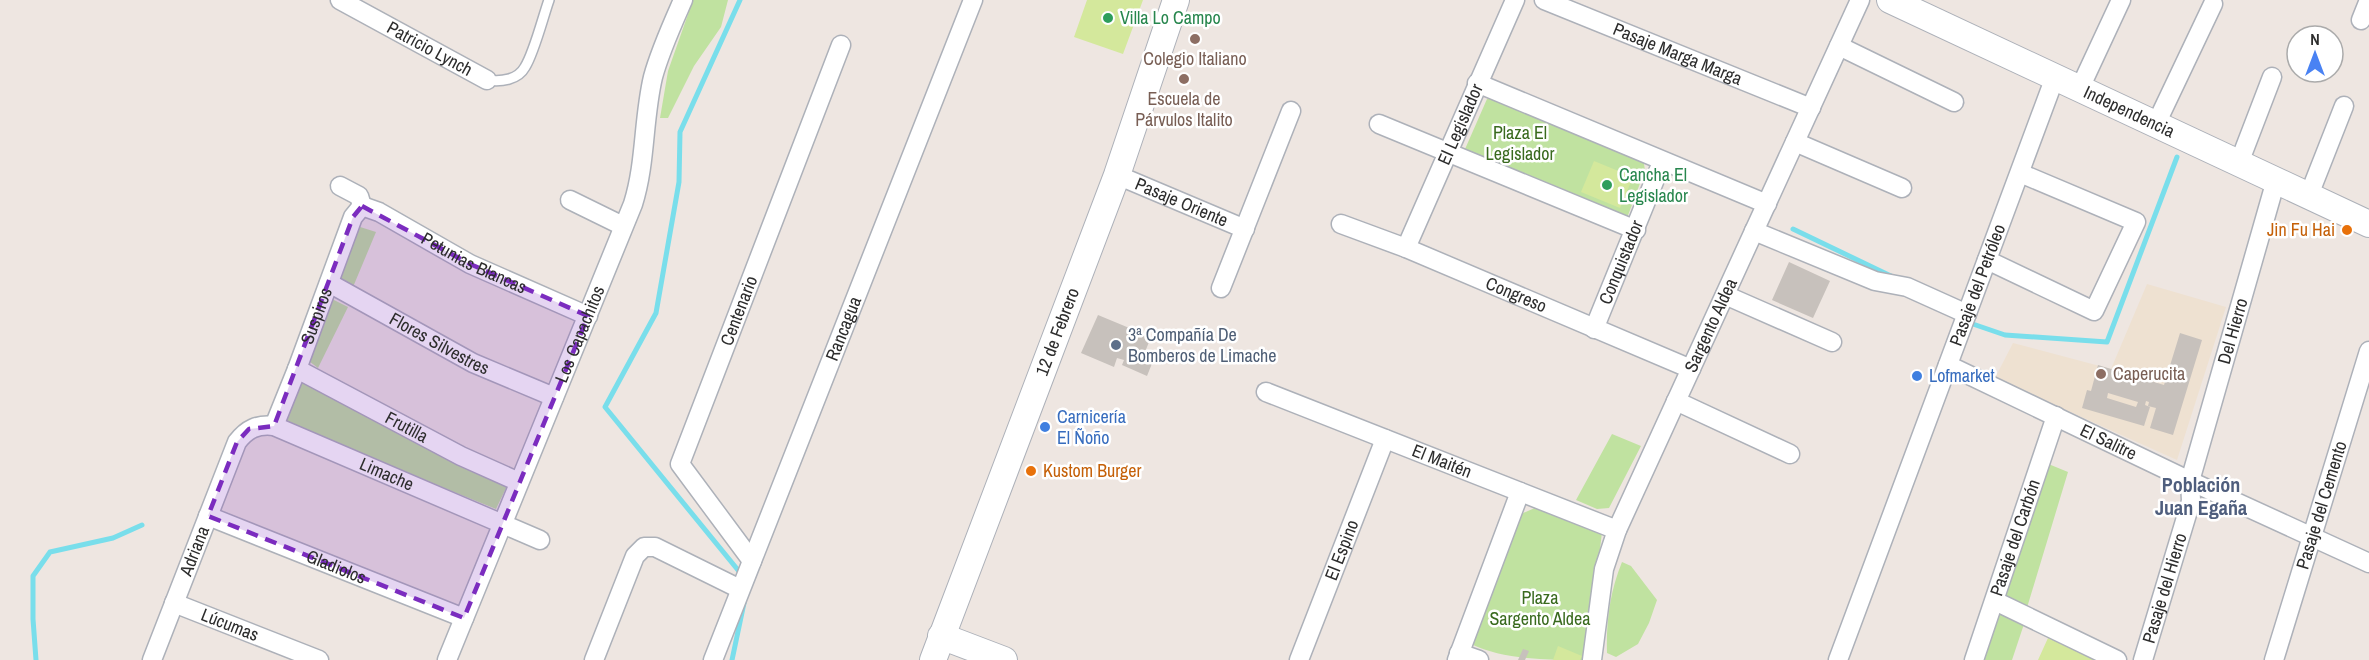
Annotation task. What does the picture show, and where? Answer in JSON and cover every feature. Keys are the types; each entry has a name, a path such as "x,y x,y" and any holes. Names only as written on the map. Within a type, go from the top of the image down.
{"street":[{"name":"Patricio Lynch","path":"340,0 487,80"},
{"name":"Los Capachitos","path":"447,660 588,316 639,185 653,78 664,44 683,0"},
{"name":"Rancagua","path":"713,660 973,0"},
{"name":"12 de Febrero","path":"933,660 1117,176 1176,0"},
{"name":"El Legislador","path":"1406,248 1515,0"},
{"name":"Pasaje Marga Marga","path":"1544,0 1811,108"},
{"name":"Sargento Aldea","path":"1592,660 1604,569 1617,530 1860,0"},
{"name":"Independencia","path":"1890,0 2369,224"},
{"path":"2079,88 2121,0"},
{"path":"2361,20 2369,0"},
{"path":"2156,124 2213,4"},
{"name":"Centenario","path":"745,576 680,464 841,45"},
{"path":"1839,46 1954,102"},
{"name":"Pasaje del Petróleo","path":"1838,660 2055,77"},
{"path":"2239,163 2272,77"},
{"path":"1478,83 1662,162 1767,204"},
{"path":"2309,195 2344,106"},
{"name":"Pasaje Oriente","path":"1221,288 1291,111"},
{"path":"1379,124 1636,230"},
{"path":"1795,142 1902,188"},
{"name":"Conquistador","path":"1594,329 1662,162"},
{"path":"1987,260 2094,311 2136,222 2020,173"},
{"name":"Pasaje Oriente","path":"1117,176 1245,229"},
{"name":"Del Hierro","path":"2190,481 2276,180"},
{"name":"Petunias Blancas","path":"340,186 359,196 362,206 379,212 470,264 588,316"},
{"path":"570,200 623,226"},
{"name":"Suspiros","path":"274,426 353,217 362,206"},
{"name":"Congreso","path":"1341,224 1406,248 1691,369"},
{"path":"1754,231 1875,281 1907,287 1965,318"},
{"name":"Flores Silvestres","path":"329,283 473,363 554,397"},
{"path":"1725,295 1832,342"},
{"name":"Pasaje del Cemento","path":"2274,660 2369,351"},
{"name":"El Salitre","path":"1948,365 2190,481 2369,563"},
{"name":"Frutilla","path":"297,369 461,456 519,482"},
{"name":"El Maitén","path":"1266,392 1617,530"},
{"path":"1676,401 1790,454"},
{"name":"Pasaje del Carbón","path":"1974,660 2056,416"},
{"name":"Adriana","path":"152,660 237,442 243,434 257,426 274,426"},
{"name":"Limache","path":"274,426 540,540"},
{"name":"El Espino","path":"1299,660 1385,439"},
{"name":"Pasaje del Hierro","path":"2143,660 2191,501 2190,481"},
{"path":"1479,660 1458,657 1520,492"},
{"name":"Gladiolos","path":"208,516 464,618"},
{"path":"594,660 635,556 644,547 655,547 745,576"},
{"path":"1995,602 2117,660"},
{"name":"Lúcumas","path":"174,603 319,660"},
{"path":"942,636 1005,660"}],"lane":[{"path":"487,80 505,80 513,77 525,67 549,0"}],"highlighted area":[{"path":"362,206 470,264 588,316 464,618 208,516 237,442 249,429 274,426 353,217"}],"shaded area":[{"name":"Caperucita","path":"2147,284 2226,307 2177,460 1995,378 2013,343 2111,369"}],"green space":[{"path":"693,0 728,0 721,27 694,66 668,118 660,118 668,71"},
{"name":"Villa Lo Campo","path":"1087,0 1143,0 1123,54 1074,37"},
{"name":"Plaza El Legislador","path":"1497,98 1643,158 1645,170 1627,218 1462,156 1487,99"},
{"name":"Cancha El Legislador","path":"1594,161 1633,177 1620,208 1581,192"},
{"path":"357,226 376,232 353,287 336,278"},
{"path":"330,298 348,307 318,368 305,358"},
{"path":"303,379 508,484 496,509 281,422"},
{"path":"1612,434 1641,446 1609,508 1597,509 1576,500"},
{"path":"2046,463 2068,472 2026,611 2002,598"},
{"name":"Plaza Sargento Aldea","path":"1537,507 1602,532 1587,660 1512,656 1471,644 1521,514"},
{"path":"1622,562 1631,566 1657,600 1638,644 1616,657 1607,653 1607,630 1612,595"},
{"path":"2000,609 2025,621 2012,660 1982,660"},
{"path":"2048,638 2097,660 2038,660"},
{"path":"1558,646 1582,656 1580,660 1553,660"}],"building":[{"path":"1789,262 1830,281 1813,318 1772,300"},
{"name":"3ª Compañía De Bomberos de Limache","path":"1098,315 1151,337 1143,357 1153,361 1147,376 1122,365 1124,360 1117,358 1114,367 1081,353"},
{"path":"2180,333 2202,340 2173,435 2150,428 2156,408 2148,406 2149,402 2146,401 2145,405 2150,407 2144,426 2082,408 2087,390 2091,391 2098,365 2164,385","holes":["2108,393 2138,402 2136,407 2107,398"]},
{"path":"1523,649 1529,651 1525,660 1518,660"}],"waterway":[{"path":"740,0 680,132 679,182 656,313 605,407 742,575"},
{"path":"1967,322 2005,335 2107,342 2177,157"},
{"path":"1793,229 1895,278"},
{"path":"36,660 33,576 50,552 113,538 142,525"},
{"path":"732,660 744,603"}],"place":[{"name":"Villa Lo Campo","path":"1108,18"},
{"name":"Colegio Italiano","path":"1195,39"},
{"name":"Escuela de Párvulos Italito","path":"1184,79"},
{"name":"Cancha El Legislador","path":"1607,185"},
{"name":"Jin Fu Hai","path":"2347,230"},
{"name":"3ª Compañía De Bomberos de Limache","path":"1116,345"},
{"name":"Caperucita","path":"2101,374"},
{"name":"Lofmarket","path":"1917,376"},
{"name":"Carnicería El Ñoño","path":"1045,427"},
{"name":"Kustom Burger","path":"1031,471"}],"district":[{"name":"Población Juan Egaña","path":"2201,496"}]}
